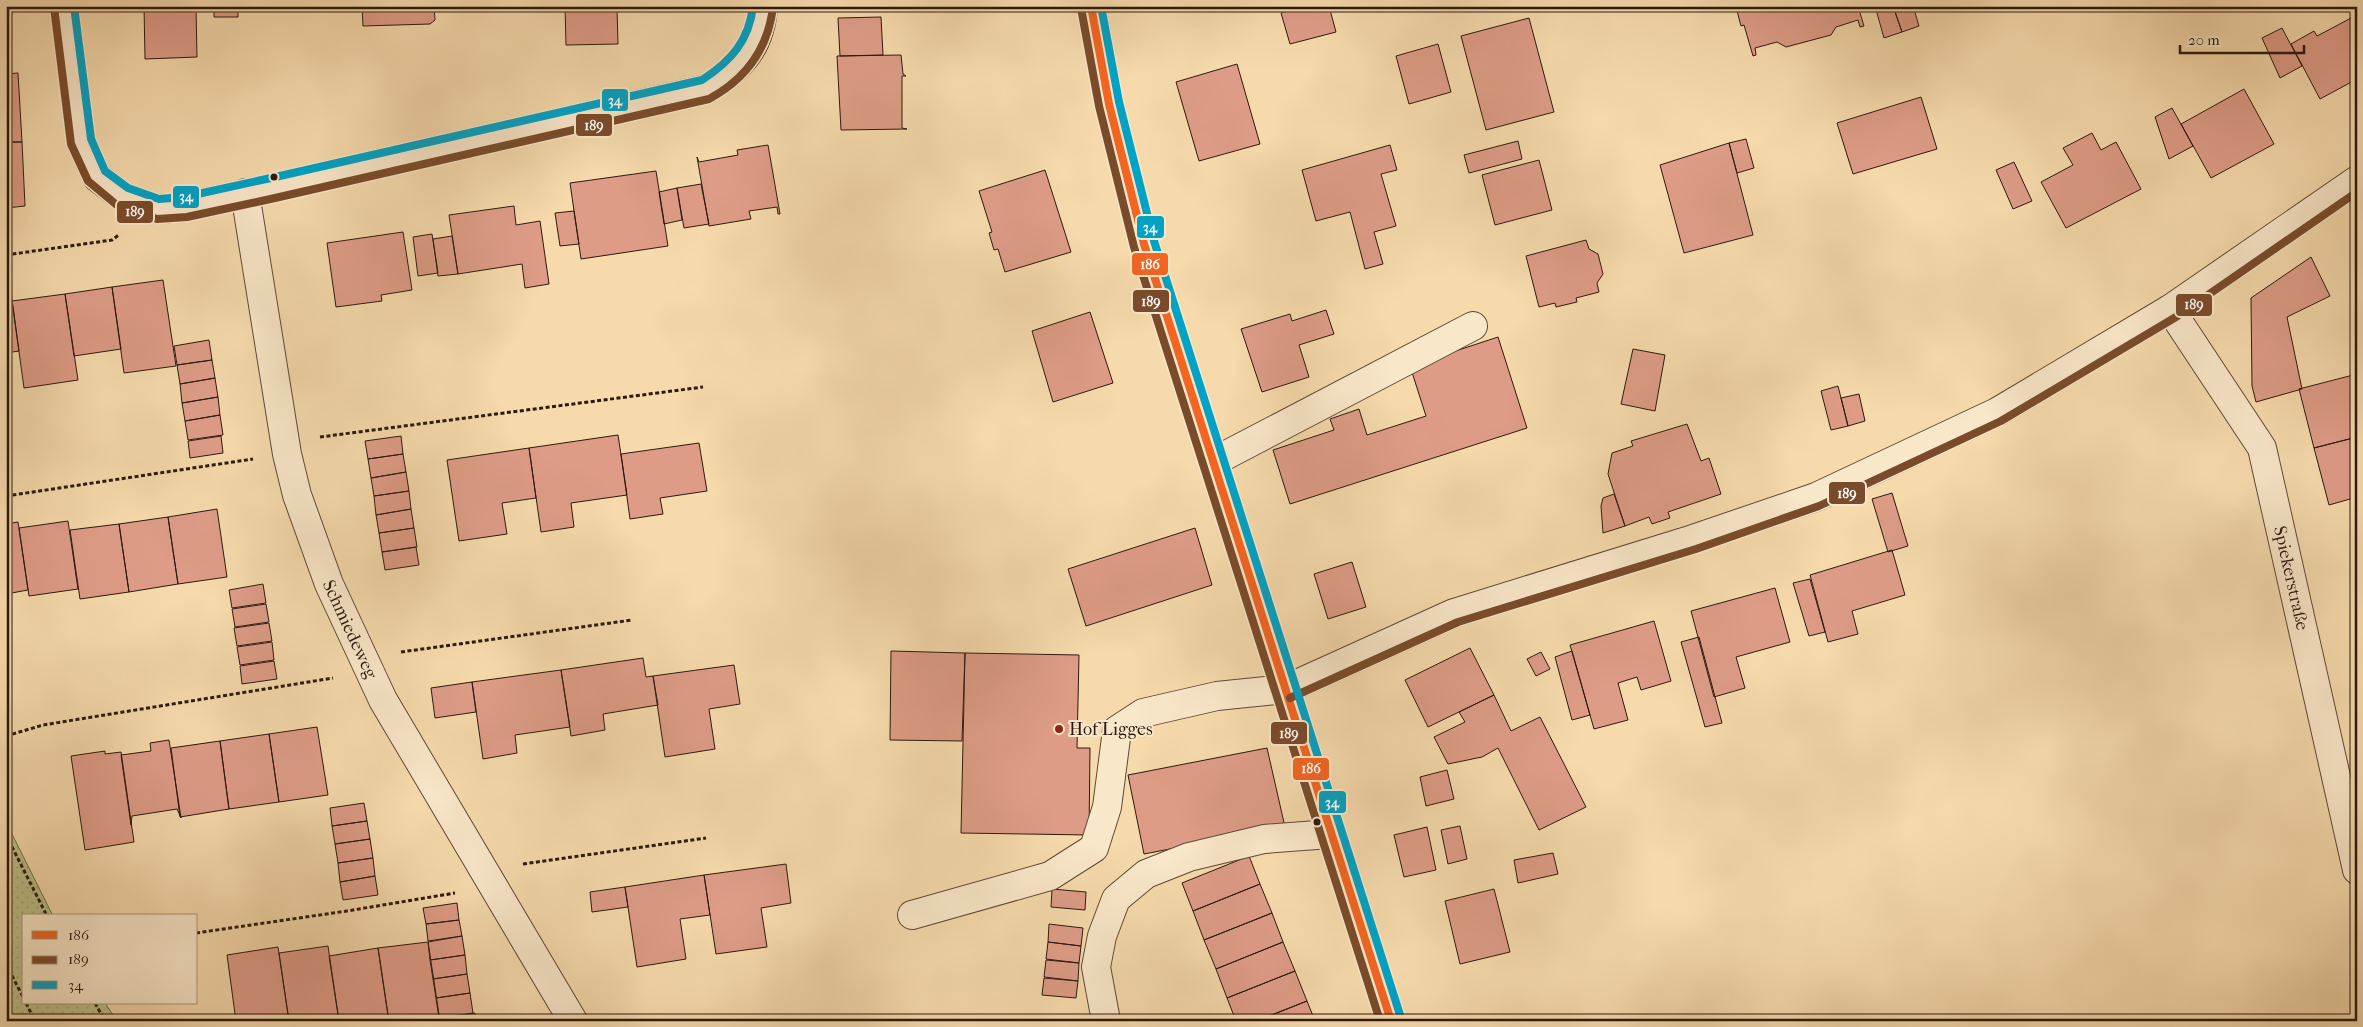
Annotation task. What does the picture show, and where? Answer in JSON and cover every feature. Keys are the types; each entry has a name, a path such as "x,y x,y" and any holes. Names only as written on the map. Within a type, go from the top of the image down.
{"street":[{"path":"64,6 81,142 97,177 123,197 158,209 185,207 706,89 730,75 752,51 763,6"},
{"path":"1091,6 1109,104 1144,244 1390,1021"},
{"path":"912,915 1050,876 1094,848 1108,807 1117,730 1143,713 1217,696 1286,689 1454,613 1693,539 1816,497 1997,412 2170,309 2357,180"},
{"name":"Schmiedeweg","path":"245,193 286,448 297,495 329,584 384,700 573,1021"},
{"name":"Spiekerstraße","path":"2170,309 2262,448 2357,870"},
{"path":"1214,462 1473,326"},
{"path":"1106,1021 1096,967 1102,936 1116,900 1146,874 1189,857 1264,839 1330,834"}],"path":[{"path":"6,255 112,240 158,209"},
{"path":"6,496 286,448 703,387"},
{"path":"6,736 43,725 366,664 632,620"},
{"path":"6,835 46,914"},
{"path":"198,933 348,912 488,878 706,838"},
{"path":"6,964 22,994"},
{"path":"26,1004 35,1021"},
{"path":"96,1004 105,1021"}],"green space":[{"path":"6,822 52,914 22,914 22,1004 106,1004 117,1021 6,1021"}],"building":[{"path":"144,6 238,6 238,17 214,17 214,8 196,8 197,57 145,59"},
{"path":"362,6 434,6 435,20 430,24 363,26"},
{"path":"565,6 617,6 618,44 566,45"},
{"path":"1308,6 1329,6 1336,32 1290,44 1281,13"},
{"path":"1858,6 1864,26 1860,27 1858,20 1836,27 1831,35 1786,47 1777,42 1755,48 1756,55 1753,56 1744,25 1741,26 1736,7"},
{"path":"1875,6 1893,6 1902,32 1884,38"},
{"path":"1893,6 1913,6 1919,26 1902,32"},
{"path":"2355,9 2357,79 2320,99 2291,44 2314,31 2317,36 2355,16 2352,11"},
{"path":"881,17 883,55 840,56 838,18"},
{"path":"1529,18 1554,112 1486,130 1461,36"},
{"path":"2282,28 2302,66 2280,78 2262,38"},
{"path":"1438,44 1451,92 1409,104 1396,56"},
{"path":"901,55 903,74 906,76 902,76 902,128 907,129 841,130 837,56"},
{"path":"1237,64 1260,144 1199,161 1176,82"},
{"path":"18,73 22,142 6,142 6,74"},
{"path":"2244,89 2274,144 2211,178 2181,124"},
{"path":"1921,97 1937,149 1853,174 1837,123"},
{"path":"2172,108 2193,146 2169,159 2155,117"},
{"path":"2092,133 2101,150 2116,142 2141,189 2066,228 2041,182 2073,165 2063,148"},
{"path":"1746,139 1754,168 1737,173 1729,143"},
{"path":"1518,141 1522,159 1469,173 1464,155"},
{"path":"6,142 22,142 25,206 6,208"},
{"path":"1729,143 1753,235 1684,253 1660,165"},
{"path":"768,145 780,214 778,214 777,207 749,211 751,219 709,226 697,157 699,162 738,155 737,150"},
{"path":"1390,145 1397,170 1381,174 1396,226 1374,232 1383,264 1365,269 1350,212 1316,221 1302,170"},
{"path":"1539,160 1552,210 1495,225 1482,175"},
{"path":"2014,162 2032,201 2013,209 1996,170"},
{"path":"1045,170 1071,252 1005,272 998,249 994,250 989,233 992,232 979,191"},
{"path":"656,171 668,246 581,259 570,183"},
{"path":"701,184 709,224 684,228 677,188"},
{"path":"677,188 682,220 664,224 659,192"},
{"path":"514,206 516,225 540,221 549,284 525,288 522,264 458,274 449,215"},
{"path":"574,211 579,244 560,246 555,213"},
{"path":"403,232 412,290 381,295 382,301 336,307 327,243"},
{"path":"432,234 438,273 418,276 413,237"},
{"path":"452,236 458,274 438,276 433,239"},
{"path":"1586,240 1589,249 1598,254 1603,274 1597,283 1599,292 1576,298 1577,302 1556,307 1555,303 1539,307 1526,256"},
{"path":"2311,257 2330,296 2287,317 2302,389 2256,402 2252,386 2251,298"},
{"path":"163,280 176,366 124,373 112,287"},
{"path":"112,287 121,349 74,356 65,294"},
{"path":"11,292 19,351 6,353 6,293"},
{"path":"65,294 78,380 24,388 12,301"},
{"path":"1326,310 1334,334 1299,345 1309,377 1262,392 1241,329 1290,314 1292,321"},
{"path":"1090,312 1113,383 1053,402 1032,331"},
{"path":"1498,337 1527,428 1290,504 1273,450 1334,430 1330,419 1359,409 1367,435 1426,416 1410,366"},
{"path":"209,340 212,360 177,365 174,346"},
{"path":"1633,349 1665,355 1655,411 1621,404"},
{"path":"212,360 215,378 180,384 177,365"},
{"path":"2357,374 2357,437 2314,448 2299,389"},
{"path":"215,378 218,397 182,403 180,384"},
{"path":"1838,386 1848,426 1831,430 1821,391"},
{"path":"1859,394 1865,421 1848,426 1841,398"},
{"path":"218,397 220,415 185,421 182,403"},
{"path":"220,415 223,435 188,440 185,421"},
{"path":"1687,424 1701,461 1709,458 1721,494 1668,512 1670,518 1652,524 1649,517 1625,526 1608,474 1612,453 1633,446 1631,441"},
{"path":"618,435 627,495 571,503 574,527 541,532 529,448"},
{"path":"221,436 223,453 190,458 188,441"},
{"path":"401,436 403,454 368,459 365,441"},
{"path":"2357,437 2357,497 2329,505 2314,448"},
{"path":"699,443 707,491 660,498 663,514 630,519 621,454"},
{"path":"529,448 536,498 502,503 507,534 459,541 447,460"},
{"path":"403,454 406,472 371,478 368,459"},
{"path":"406,472 409,491 374,496 371,478"},
{"path":"409,491 411,509 376,515 374,496"},
{"path":"1892,493 1908,546 1888,552 1872,499"},
{"path":"1614,494 1625,526 1603,533 1601,506 1603,498"},
{"path":"217,509 227,577 178,584 168,517"},
{"path":"411,509 414,528 379,533 376,515"},
{"path":"168,517 178,584 129,592 119,524"},
{"path":"68,521 78,589 29,596 19,528"},
{"path":"18,522 28,590 6,594 6,524"},
{"path":"119,524 129,592 80,599 70,530"},
{"path":"414,528 417,547 382,552 379,533"},
{"path":"1195,528 1212,585 1086,626 1068,569"},
{"path":"416,547 419,565 385,570 382,552"},
{"path":"1892,550 1905,595 1852,611 1858,634 1828,642 1810,575"},
{"path":"1352,562 1366,607 1328,619 1314,574"},
{"path":"1810,579 1825,632 1809,636 1793,583"},
{"path":"263,584 266,603 232,608 229,590"},
{"path":"1775,588 1790,642 1736,657 1745,688 1714,697 1691,611"},
{"path":"266,604 269,622 235,627 232,609"},
{"path":"1654,621 1671,681 1641,690 1637,677 1618,683 1628,720 1594,729 1570,645"},
{"path":"269,623 272,641 237,646 234,628"},
{"path":"1699,637 1722,723 1705,727 1681,642"},
{"path":"272,642 274,660 240,665 237,647"},
{"path":"1470,648 1494,695 1428,727 1405,680"},
{"path":"891,651 965,653 962,741 890,740"},
{"path":"1572,651 1590,715 1572,720 1555,657"},
{"path":"1541,652 1550,669 1536,676 1527,659"},
{"path":"965,653 1079,655 1077,748 1090,748 1089,835 961,833"},
{"path":"643,658 646,677 653,676 658,705 603,714 605,730 571,736 561,670"},
{"path":"274,661 277,679 242,684 240,666"},
{"path":"734,665 740,704 709,709 715,749 665,757 653,676"},
{"path":"561,670 570,727 515,735 517,753 483,759 472,682"},
{"path":"472,682 476,712 435,718 431,688"},
{"path":"1494,695 1511,731 1540,717 1586,807 1539,830 1498,748 1482,757 1448,764 1434,737 1465,722 1459,712"},
{"path":"317,727 328,795 279,802 269,734"},
{"path":"269,734 279,802 229,809 220,741"},
{"path":"169,740 181,818 177,809 132,816 131,825 121,755 151,751 150,743"},
{"path":"220,741 229,809 180,817 171,748"},
{"path":"1267,748 1285,827 1144,854 1128,775"},
{"path":"105,751 105,754 121,752 134,842 85,850 71,756"},
{"path":"1447,770 1454,799 1426,806 1420,777"},
{"path":"364,803 367,821 332,826 330,808"},
{"path":"367,821 370,839 335,844 332,826"},
{"path":"1460,826 1467,859 1448,864 1441,830"},
{"path":"1427,827 1436,870 1404,877 1394,835"},
{"path":"370,839 373,858 338,863 335,844"},
{"path":"1553,853 1558,874 1518,883 1514,860"},
{"path":"1249,856 1260,884 1193,911 1182,883"},
{"path":"373,858 375,876 340,882 338,863"},
{"path":"786,864 791,903 761,908 767,947 716,954 704,875"},
{"path":"704,875 710,915 680,919 686,959 637,967 625,887"},
{"path":"375,876 378,895 343,900 340,882"},
{"path":"1260,884 1272,913 1204,940 1193,911"},
{"path":"625,887 628,907 592,912 590,892"},
{"path":"1052,889 1086,892 1085,910 1051,907"},
{"path":"1494,889 1510,952 1460,964 1445,901"},
{"path":"457,903 459,920 426,924 423,908"},
{"path":"1272,913 1283,942 1216,969 1204,940"},
{"path":"459,920 462,936 428,941 426,924"},
{"path":"1049,924 1083,928 1081,946 1048,942"},
{"path":"462,936 465,955 430,960 428,942"},
{"path":"428,942 440,1021 389,1021 378,948"},
{"path":"1048,942 1081,946 1079,963 1046,959"},
{"path":"1283,942 1295,971 1227,998 1216,969"},
{"path":"328,946 339,1021 326,1021 325,1016 289,1021 279,953"},
{"path":"278,947 289,1021 236,1021 227,955"},
{"path":"378,948 388,1016 339,1021 329,956"},
{"path":"465,955 467,974 433,979 430,960"},
{"path":"1046,960 1079,963 1078,981 1044,977"},
{"path":"1295,971 1307,1001 1256,1021 1236,1021 1227,998"},
{"path":"467,974 470,993 436,998 433,979"},
{"path":"1044,978 1078,981 1076,998 1042,995"},
{"path":"470,993 473,1013 439,1018 436,998"},
{"path":"1307,1001 1315,1021 1257,1021"},
{"path":"475,1013 476,1021 440,1021 440,1019"}],"transit line":[{"name":"34","path":"74,6 91,139 105,171 128,188 159,199 184,197 271,178 702,80 722,65 737,49 747,30 753,6"},
{"name":"186","path":"1091,6 1109,104 1144,244 1391,1021"},
{"name":"34","path":"1101,6 1119,102 1154,241 1401,1018"},
{"name":"189","path":"54,7 71,144 88,181 118,206 157,219 187,217 275,198 709,99 734,82 753,61 766,36 773,7"},
{"name":"189","path":"1081,8 1099,106 1134,247 1380,1021"},
{"name":"189","path":"1290,698 1458,622 1696,549 1819,506 2001,421 2176,317 2357,192"}],"place":[{"name":"Hof Ligges","path":"1059,729"}]}
